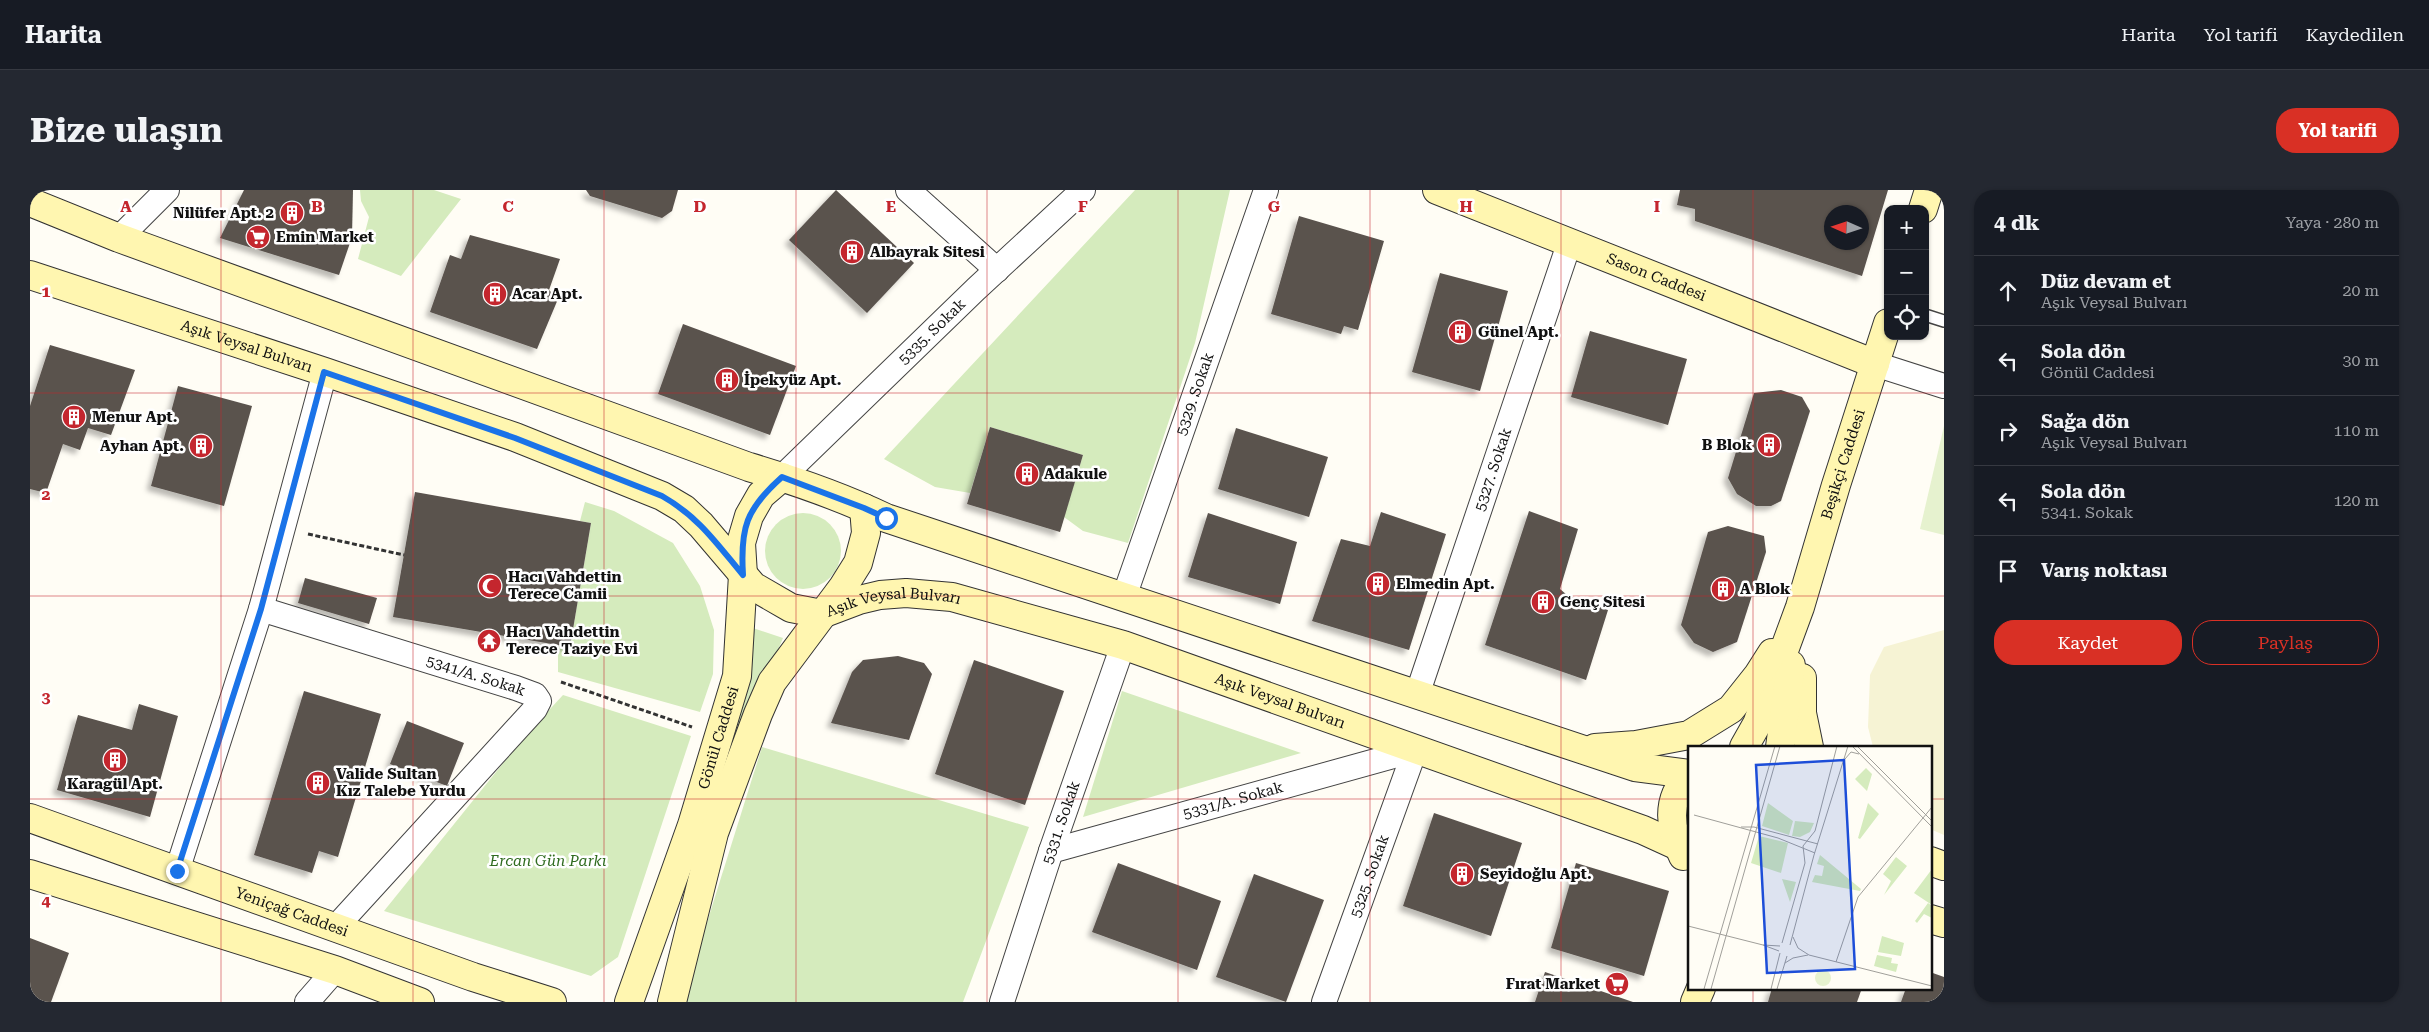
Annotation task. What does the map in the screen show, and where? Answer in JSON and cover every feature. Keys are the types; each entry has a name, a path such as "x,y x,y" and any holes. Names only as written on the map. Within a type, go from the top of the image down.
{"main road":[{"name":"Sason Caddesi","path":"1437,190 1875,364"},
{"path":"1924,205 1929,190"},
{"name":"Aşık Veysal Bulvarı","path":"35,203 119,238 750,468 782,477 886,518 1636,767 1688,775"},
{"name":"Aşık Veysal Bulvarı","path":"30,275 324,372 515,438 662,496 684,508 753,586 791,608 822,614 859,600 880,595 906,593 952,597 1123,645 1643,830 1684,854"},
{"name":"Beşikçi Caddesi","path":"1745,746 1757,724 1800,607 1836,485 1884,336"},
{"name":"Gönül Caddesi","path":"629,1002 692,825 737,676 743,575 741,543 749,516 762,495 782,477"},
{"name":"Gönül Caddesi","path":"672,1002 714,833 758,714 772,682 858,563 866,533 864,508"},
{"path":"1800,607 1802,713 1809,746"},
{"path":"1581,749 1636,745 1689,735 1731,710 1758,676 1800,607"},
{"name":"Beşikçi Caddesi","path":"1780,746 1800,607"},
{"name":"Aşık Veysal Bulvarı","path":"1684,854 1674,838 1671,819 1674,799 1688,777"},
{"name":"Yeniçağ Caddesi","path":"30,818 473,978 552,1002"},
{"path":"1932,862 1944,866"},
{"path":"30,874 335,970 420,1002"},
{"path":"1695,1002 1700,990"}],"street":[{"path":"119,238 167,190"},
{"path":"908,190 997,270"},
{"name":"5335. Sokak","path":"782,477 1083,190"},
{"name":"5329. Sokak","path":"1124,597 1266,190"},
{"name":"5327. Sokak","path":"1417,695 1569,244"},
{"path":"1875,364 1944,386"},
{"path":"177,871 261,609 324,372"},
{"name":"5341/A. Sokak","path":"261,609 516,688 535,695 539,701 536,710 335,928"},
{"name":"5331. Sokak","path":"1002,1002 1123,645"},
{"name":"5331/A. Sokak","path":"1052,852 1415,750"},
{"name":"5325. Sokak","path":"1324,1002 1415,750"},
{"path":"307,1002 335,970"}],"lane":[{"path":"1929,316 1944,321"}],"path":[{"path":"283,529 404,555"},
{"path":"556,681 719,736"}],"shaded area":[{"path":"1944,630 1944,835 1932,830 1932,746 1873,746 1868,727 1870,675 1884,647"}],"green space":[{"path":"360,190 434,190 461,199 401,276 358,259 369,217 361,201"},
{"path":"1135,190 1230,190 1195,343 1128,543 1083,531 1064,517 1083,455 990,427 970,493 935,487 884,459"},
{"path":"1944,426 1944,535 1920,529"},
{"path":"585,502 614,511 673,543 700,586 714,630 713,674 700,712 558,672 558,646 570,647 591,523 580,521"},
{"path":"811,513 824,519 835,530 841,543 839,566 824,583 811,589 795,589 782,583 767,566 765,543 771,530 788,515"},
{"path":"753,628 783,638 736,750 727,746"},
{"path":"1122,691 1301,753 1083,817"},
{"name":"Ercan Gün Parkı","path":"563,695 691,736 618,957 591,976 384,911 525,736"},
{"path":"762,747 1029,827 963,1002 682,1002"}],"building":[{"name":"Nilüfer Apt. 2","path":"244,190 353,190 352,237 339,275 220,238"},
{"path":"586,190 678,190 672,211 662,218 590,196"},
{"name":"Albayrak Sitesi","path":"836,190 914,263 867,313 789,240"},
{"path":"1680,190 1888,190 1862,276 1695,221 1695,209 1677,205"},
{"path":"1299,216 1384,241 1358,330 1344,326 1341,334 1271,314"},
{"name":"Acar Apt.","path":"470,235 560,259 549,290 558,299 537,349 430,312 450,255 461,259"},
{"name":"Günel Apt.","path":"1440,273 1508,291 1480,391 1412,372"},
{"name":"İpekyüz Apt.","path":"683,324 796,366 770,435 658,394"},
{"path":"1590,331 1687,359 1668,425 1571,397"},
{"name":"Menur Apt.","path":"50,345 135,370 111,435 88,428 80,450 63,444 46,493 30,489 30,406"},
{"name":"Ayhan Apt.","path":"178,386 252,406 224,506 151,486"},
{"name":"B Blok","path":"1781,390 1802,397 1810,411 1781,501 1771,506 1756,506 1737,494 1728,478 1754,393"},
{"name":"Adakule","path":"990,427 1083,455 1060,532 967,504"},
{"path":"1236,428 1328,457 1309,517 1218,489"},
{"name":"Hacı Vahdettin Terece Camii","path":"415,492 591,523 570,647 393,617"},
{"name":"Genç Sitesi","path":"1529,511 1578,529 1560,589 1567,595 1608,610 1586,680 1485,645"},
{"name":"Elmedin Apt.","path":"1381,512 1446,534 1409,650 1312,621 1341,539 1370,546"},
{"path":"1208,513 1297,542 1280,604 1188,577"},
{"name":"A Blok","path":"1728,526 1764,536 1766,552 1737,642 1713,652 1694,643 1681,625 1708,532"},
{"path":"305,578 377,598 369,624 298,603"},
{"path":"898,656 924,663 932,674 909,740 831,723 852,672 863,660"},
{"path":"974,660 1064,691 1025,805 935,774"},
{"name":"Valide Sultan Kız Talebe Yurdu","path":"304,691 381,714 338,857 319,851 312,873 254,855"},
{"name":"Karagül Apt.","path":"139,704 178,716 150,817 57,790 78,715 132,730"},
{"path":"407,721 464,743 447,786 390,764"},
{"name":"Seyidoğlu Apt.","path":"1434,813 1522,843 1491,936 1403,906"},
{"path":"1118,863 1221,901 1197,970 1092,932"},
{"path":"1576,863 1669,891 1644,976 1551,948"},
{"path":"1254,874 1324,900 1286,1002 1216,977"},
{"path":"30,938 69,953 51,1002 30,1002"},
{"path":"1545,972 1633,1002 1535,1002"},
{"path":"1932,973 1944,977 1944,1002 1901,1002 1905,990 1932,990"},
{"path":"1771,990 1861,990 1857,1002 1768,1002"}],"place":[{"name":"Nilüfer Apt. 2","path":"292,213"},
{"name":"Emin Market","path":"258,237"},
{"name":"Albayrak Sitesi","path":"852,252"},
{"name":"Acar Apt.","path":"495,294"},
{"name":"Günel Apt.","path":"1460,332"},
{"name":"İpekyüz Apt.","path":"727,380"},
{"name":"Menur Apt.","path":"74,417"},
{"name":"B Blok","path":"1769,445"},
{"name":"Ayhan Apt.","path":"201,446"},
{"name":"Adakule","path":"1027,474"},
{"name":"Elmedin Apt.","path":"1378,584"},
{"name":"Hacı Vahdettin Terece Camii","path":"490,586"},
{"name":"A Blok","path":"1723,589"},
{"name":"Genç Sitesi","path":"1543,602"},
{"name":"Hacı Vahdettin Terece Taziye Evi","path":"489,641"},
{"name":"Karagül Apt.","path":"115,760"},
{"name":"Valide Sultan Kız Talebe Yurdu","path":"318,783"},
{"name":"Seyidoğlu Apt.","path":"1462,874"},
{"name":"Fırat Market","path":"1617,984"}],"route":[{"path":"177,871 261,609 324,372 515,438 662,496 684,508 701,525 743,575 741,543 749,516 762,495 782,477 886,518"}]}
